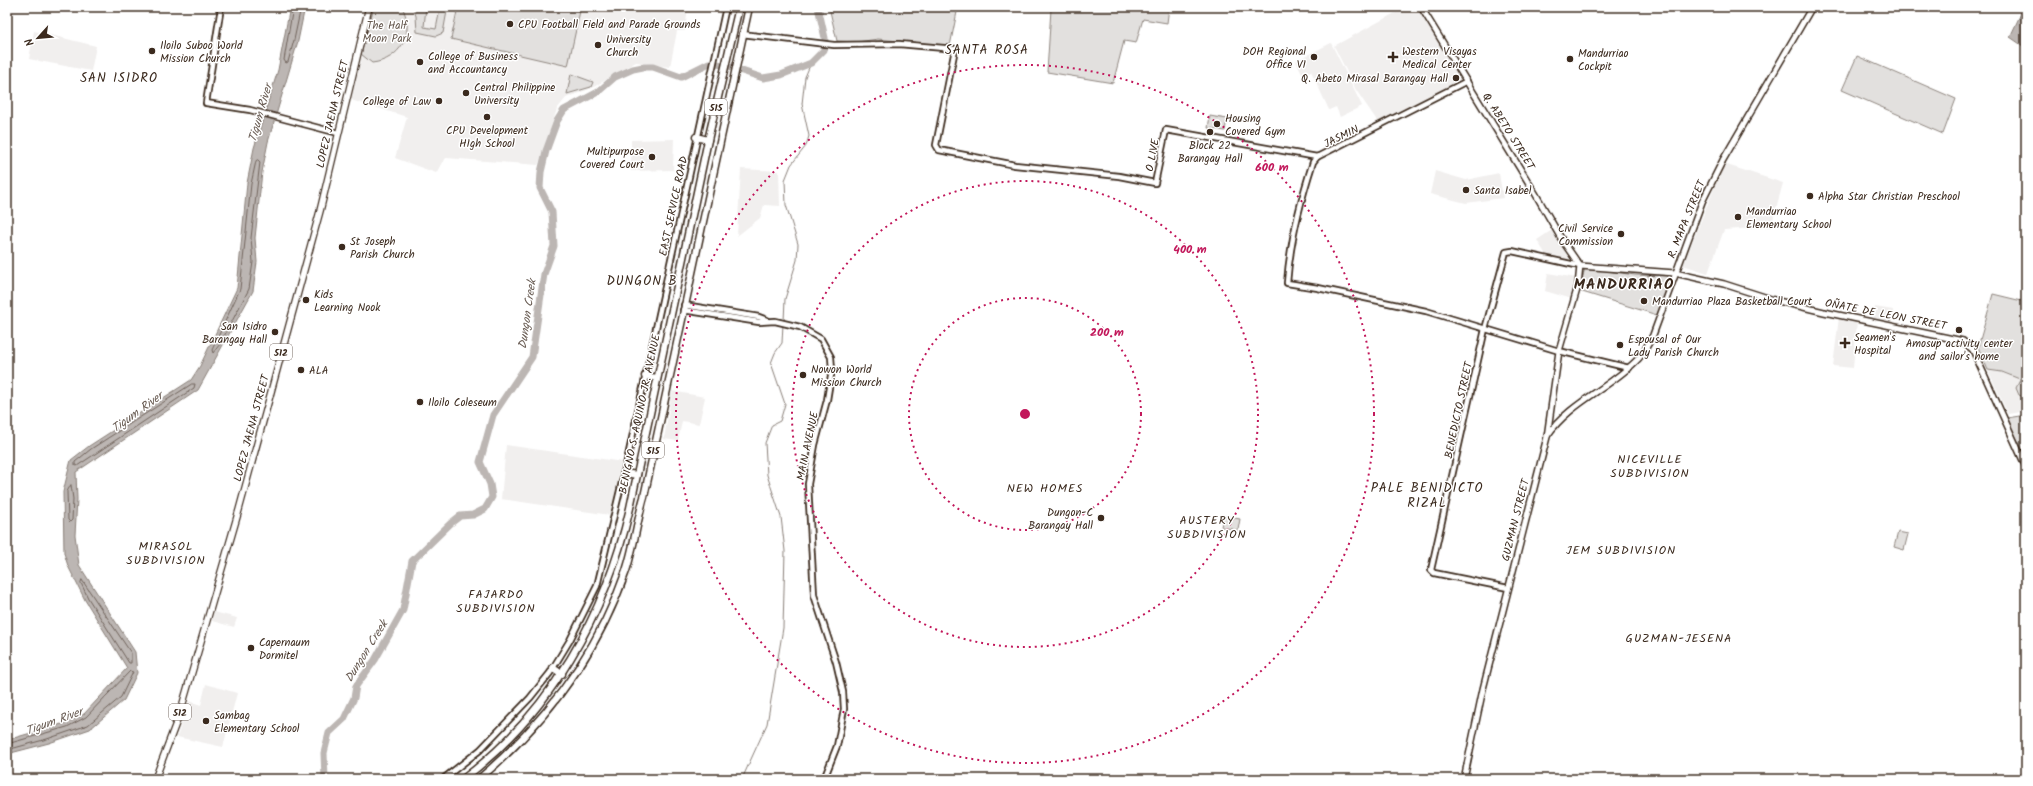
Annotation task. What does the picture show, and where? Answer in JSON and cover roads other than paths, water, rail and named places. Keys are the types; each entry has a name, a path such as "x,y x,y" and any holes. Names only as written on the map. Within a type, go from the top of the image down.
{"highway":[{"name":"BENIGNO S. AQUINO JR. AVENUE","path":"463,779 504,744 540,705 562,674 606,590 624,534 630,508 708,140 740,7"},
{"name":"BENIGNO S. AQUINO JR. AVENUE","path":"480,779 510,752 550,710 587,654 617,594 631,554 749,7"},
{"path":"696,137 708,140"},
{"path":"693,213 703,216"},
{"path":"664,347 675,350"},
{"path":"645,376 657,378"},
{"path":"624,473 637,475"},
{"path":"630,508 640,511"},
{"path":"577,647 587,654"},
{"path":"553,668 562,674"},
{"path":"504,744 510,752"}],"main road":[{"name":"LOPEZ JAENA STREET","path":"155,779 181,710 240,510 320,211 368,7"},
{"name":"Q. ABETO STREET","path":"1421,7 1562,240 1580,266"},
{"name":"R. MAPA STREET","path":"1547,437 1562,417 1629,368 1645,350 1653,335 1702,202 1724,160 1812,7"},
{"name":"OÑATE DE LEON STREET","path":"1580,266 1675,273 1724,284 1774,300 1824,312 1963,340 1973,350 2026,467"},
{"name":"GUZMAN STREET","path":"1464,779 1483,689 1547,437 1559,351 1578,286 1580,266"}],"street":[{"path":"221,7 206,103 250,110 338,133"},
{"name":"EAST SERVICE ROAD","path":"443,779 480,750 499,732 530,698 553,668 570,640 597,586 624,473 696,137 726,7"},
{"name":"O LIVE","path":"742,34 834,45 899,44 955,49 936,145 938,150 1015,165 1119,176 1155,183 1166,130"},
{"name":"JASMIN","path":"1166,130 1317,157 1467,81"},
{"path":"1317,157 1313,162 1299,208 1289,261 1287,283 1318,288 1426,311 1559,351 1629,368"},
{"name":"BENEDICTO STREET","path":"1508,588 1434,573 1431,570 1485,329 1506,252 1512,251 1580,266"},
{"name":"MAIN AVENUE","path":"684,308 759,322 767,320 792,324 805,329 821,339 833,362 827,400 815,445 808,484 814,595 842,682 844,709 837,746 824,779"}],"water":[{"path":"290,7 305,7 298,41 268,142 262,172 255,238 257,262 253,291 198,390 76,472 77,499 75,535 79,565 135,652 137,673 124,700 90,729 49,743 7,754 7,740 65,723 84,714 127,668 85,600 68,566 64,553 63,492 71,460 89,446 191,380 200,366 237,288 247,183 254,148 278,70"},
{"path":"2024,7 2026,7 2026,48 2010,37"}],"waterway":[{"name":"Dungon Creek","path":"325,779 324,753 329,733 344,719 354,698 356,686 375,660 403,610 412,561 451,523 460,516 473,515 485,509 492,497 490,484 480,462 493,415 532,357 544,274 554,246 552,212 540,188 541,172 546,151 557,121 564,110 598,92 615,77 633,69 643,67 653,67 681,77 709,63 724,65 763,78 781,75 811,63 824,50 825,38 818,7"},
{"path":"784,321 785,299 797,260 798,244 786,205 785,180 791,165 806,146 809,136 802,104 805,77 811,63"},
{"path":"742,779 767,724 783,628 785,551 781,517 767,475 765,443 772,425 780,421 785,404 771,363 775,353 782,343 783,324"}],"place":[{"name":"CPU Football Field and Parade Grounds","path":"510,24"},
{"name":"University Church","path":"598,45"},
{"name":"Iloilo Suboo World Mission Church","path":"152,51"},
{"name":"DOH Regional Office VI","path":"1314,57"},
{"name":"Western Visayas Medical Center","path":"1393,57"},
{"name":"Mandurriao Cockpit","path":"1570,59"},
{"name":"College of Business and Accountancy","path":"420,62"},
{"name":"Q. Abeto Mirasal Barangay Hall","path":"1456,78"},
{"name":"Central Philippine University","path":"466,93"},
{"name":"College of Law","path":"439,101"},
{"name":"CPU Development HIgh School","path":"487,117"},
{"name":"Housing Covered Gym","path":"1217,124"},
{"name":"Block 22 Barangay Hall","path":"1210,132"},
{"name":"Multipurpose Covered Court","path":"652,157"},
{"name":"Santa Isabel","path":"1466,190"},
{"name":"Alpha Star Christian Preschool","path":"1810,196"},
{"name":"Mandurriao Elementary School","path":"1738,217"},
{"name":"Civil Service Commission","path":"1621,234"},
{"name":"St Joseph Parish Church","path":"342,247"},
{"name":"Kids Learning Nook","path":"306,300"},
{"name":"Mandurriao Plaza Basketball Court","path":"1644,301"},
{"name":"Amosup activity center and sailor's home","path":"1959,330"},
{"name":"San Isidro Barangay Hall","path":"275,332"},
{"name":"Seamen's Hospital","path":"1845,343"},
{"name":"Espousal of Our Lady Parish Church","path":"1620,345"},
{"name":"ALA","path":"301,370"},
{"name":"Nowon World Mission Church","path":"803,375"},
{"name":"Iloilo Coleseum","path":"420,402"},
{"name":"Dungon-C Barangay Hall","path":"1101,518"},
{"name":"Capernaum Dormitel","path":"251,648"},
{"name":"Sambag Elementary School","path":"206,721"}],"district":[{"name":"SANTA ROSA","path":"987,49"},
{"name":"SAN ISIDRO","path":"119,77"},
{"name":"DUNGON B","path":"642,280"},
{"name":"MANDURRIAO","path":"1624,284"},
{"name":"NICEVILLE SUBDIVISION","path":"1650,466"},
{"name":"NEW HOMES","path":"1045,488"},
{"name":"PALE BENIDICTO RIZAL","path":"1427,494"},
{"name":"AUSTERY SUBDIVISION","path":"1207,527"},
{"name":"JEM SUBDIVISION","path":"1621,550"},
{"name":"MIRASOL SUBDIVISION","path":"166,553"},
{"name":"FAJARDO SUBDIVISION","path":"496,601"},
{"name":"GUZMAN-JESENA","path":"1679,638"}],"park label":[{"name":"The Half Moon Park","path":"387,31"}],"water label":[{"name":"Tigum River","path":"260,113"},
{"name":"Tigum River","path":"137,412"},
{"name":"Tigum River","path":"54,721"}]}
